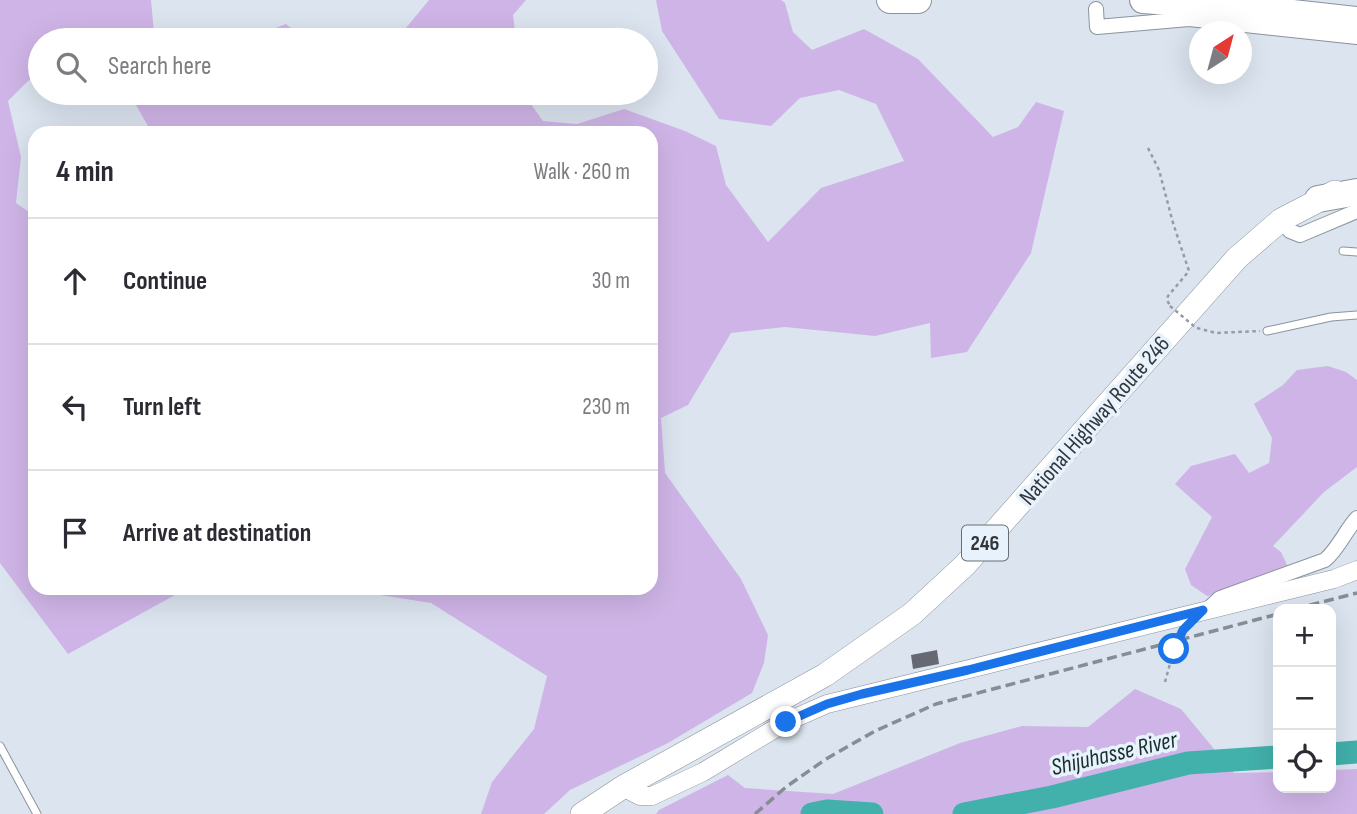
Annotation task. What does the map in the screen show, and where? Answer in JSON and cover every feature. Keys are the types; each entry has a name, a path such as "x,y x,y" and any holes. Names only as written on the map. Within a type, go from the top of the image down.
{"highway":[{"path":"890,0 918,0"},
{"path":"1143,0 1357,20"},
{"path":"1318,199 1356,191"},
{"name":"National Highway Route 246","path":"583,814 623,787 825,675 912,614 965,565 1237,258 1281,220 1318,199"}],"street":[{"path":"1096,9 1097,27 1189,19 1357,37"},
{"path":"1281,220 1290,231 1300,235 1356,191"},
{"path":"1208,610 1220,598 1325,560 1333,553 1345,531 1357,517"},
{"path":"623,787 640,796 652,796 703,772 786,722 827,704 1334,579 1357,570"}],"lane":[{"path":"1343,251 1357,252"},
{"path":"1267,331 1331,317 1357,315"},
{"path":"0,746 37,814"}],"path":[{"path":"1148,148 1159,170 1172,223 1189,271 1168,296 1170,306 1195,327 1216,333 1267,331"},
{"path":"1165,682 1174,649 1183,630"}],"shaded area":[{"path":"0,0 151,0 154,28 28,28 28,81 8,101 21,157 16,203 28,211 28,595 175,595 68,654 0,563"},
{"path":"429,0 526,0 513,15 515,28 406,28"},
{"path":"656,0 781,0 785,3 793,32 812,50 864,29 918,59 993,137 1018,127 1036,102 1064,111 1031,253 967,352 931,358 930,323 875,336 785,327 731,333 688,405 661,418 665,473 741,579 768,635 764,663 752,693 668,743 570,790 544,814 481,814 492,782 534,729 547,676 431,603 380,595 658,595 658,126 148,126 136,105 532,105 543,121 577,124 624,109 685,131 716,146 726,185 768,242 821,188 904,161 876,104 839,90 800,98 771,126 719,119 662,31"},
{"path":"286,24 291,28 275,28"},
{"path":"1328,366 1346,372 1357,380 1357,467 1324,492 1273,546 1281,552 1295,582 1207,596 1191,585 1185,569 1212,517 1175,484 1191,466 1235,454 1249,473 1269,463 1272,438 1254,404 1283,385 1297,370"},
{"path":"1135,689 1181,709 1234,773 1273,772 1273,793 1336,793 1336,770 1357,769 1357,814 656,814 728,775 745,788 833,794 960,743 1022,726 1088,727"}],"building":[{"path":"937,650 939,664 913,669 911,655"}],"waterway":[{"name":"Shijuhasse River","path":"1336,754 1357,752"},
{"name":"Shijuhasse River","path":"964,814 1052,797 1188,763 1273,757"},
{"name":"Shijuhasse River","path":"812,814 827,811 872,814"}],"railway":[{"path":"1314,604 1357,593"},
{"path":"755,814 786,787 826,759 875,731 936,704 1273,615"}],"route":[{"path":"786,722 827,704 862,694 1203,610 1183,630 1174,649"}]}
